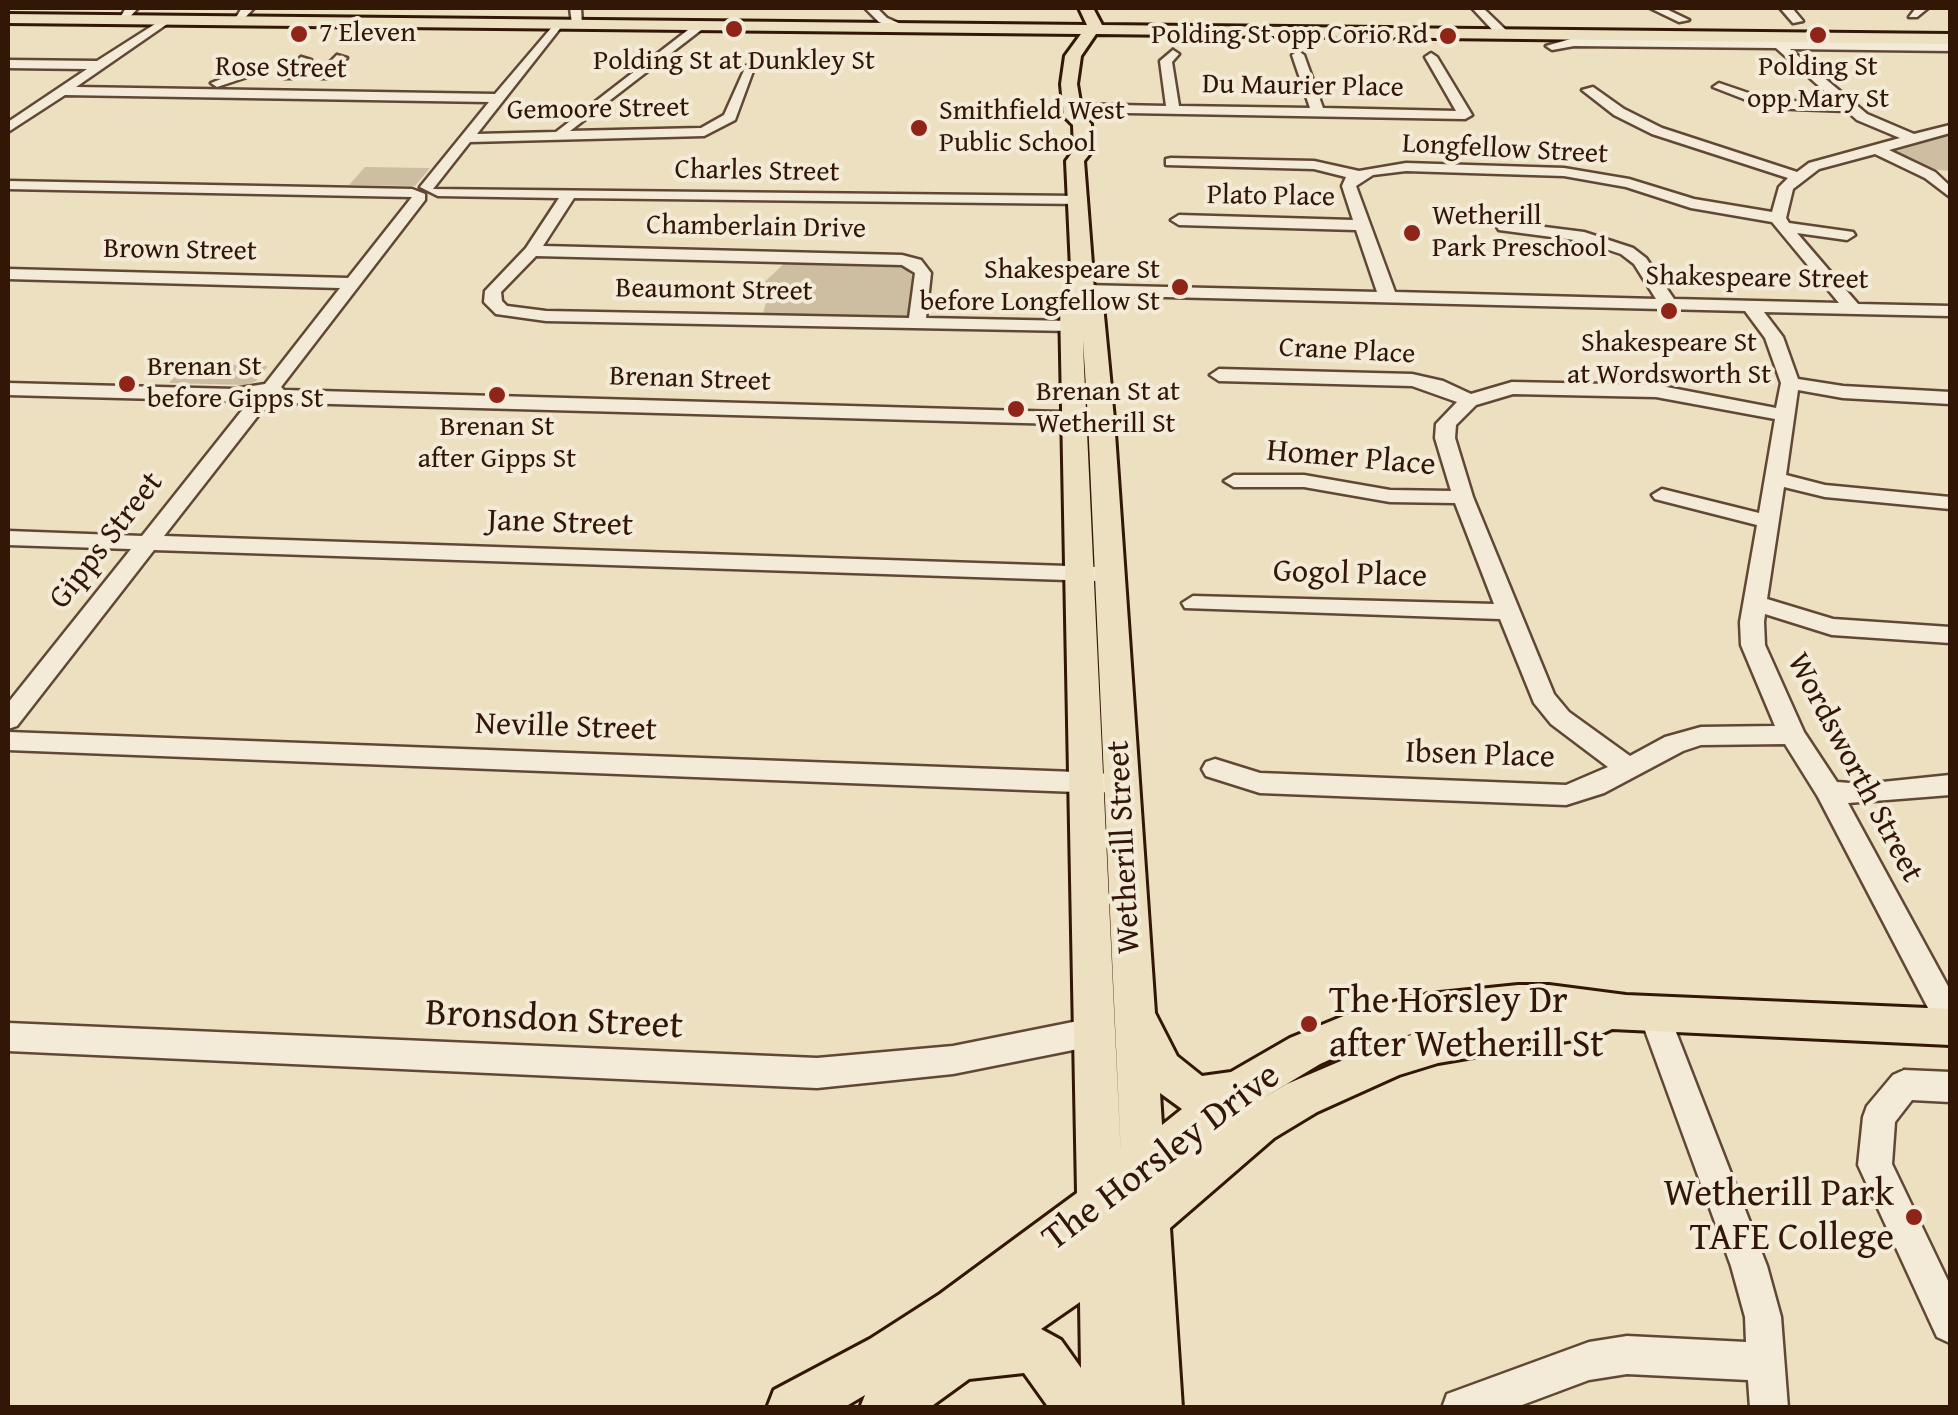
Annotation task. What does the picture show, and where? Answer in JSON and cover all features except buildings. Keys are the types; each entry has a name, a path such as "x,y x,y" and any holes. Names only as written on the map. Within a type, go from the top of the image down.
{"main road":[{"path":"1074,8 1088,30"},
{"path":"1086,8 1094,25 1088,30"},
{"path":"8,18 127,13 166,20 242,14 558,24 576,16 701,25 1950,39"},
{"name":"Wetherill Street","path":"1088,30 1070,64 1072,112 1063,123 1063,150 1075,161 1082,290 1092,305 1088,418 1096,574 1122,784 1157,1408"},
{"name":"Wetherill Street","path":"1082,290 1071,304 1071,326 1088,418"},
{"name":"Wetherill Street","path":"1096,574 1086,782 1107,1408"},
{"path":"1133,994 1150,1049 1174,1082 1190,1093 1204,1096 1239,1089"},
{"name":"The Horsley Drive","path":"792,1408 887,1356 1039,1253 1239,1089 1305,1051 1346,1034 1420,1013 1489,1003 1550,1002 1640,1014 1950,1027"},
{"name":"The Horsley Drive","path":"886,1408 1102,1259 1198,1172 1259,1124 1346,1077 1391,1059 1477,1036 1640,1014"},
{"path":"952,1365 990,1351 1027,1348 1044,1356 1080,1408"}],"street":[{"path":"871,8 875,24"},
{"path":"1478,8 1503,34"},
{"path":"1656,8 1683,20"},
{"path":"1786,8 1797,21"},
{"path":"8,128 14,119 166,20"},
{"name":"Gipps Street","path":"8,720 558,24"},
{"path":"562,135 565,128 701,25"},
{"path":"1552,46 1574,42 1950,46"},
{"path":"1778,44 1850,108 1878,126 1913,139"},
{"path":"1172,54 1166,61 1173,109"},
{"path":"1298,54 1318,112"},
{"name":"Du Maurier Place","path":"1072,112 1173,109 1465,116 1431,57"},
{"path":"325,78 341,58"},
{"path":"289,77 305,60"},
{"path":"8,64 99,66"},
{"name":"Gemoore Street","path":"467,138 681,136 714,129 730,117 752,66"},
{"path":"218,84 246,73"},
{"path":"347,88 358,75"},
{"path":"1719,87 1767,104 1850,108"},
{"path":"1588,90 1638,122 1682,141 1798,177"},
{"name":"Rose Street","path":"62,91 499,98"},
{"path":"1612,127 1638,122"},
{"path":"1853,309 1780,222 1786,187 1814,166 1950,128"},
{"path":"1876,149 1930,175 1950,193"},
{"path":"1171,162 1314,166 1358,175"},
{"name":"Longfellow Street","path":"1388,298 1349,186 1358,175 1406,168 1564,172 1628,183 1720,209 1848,235"},
{"path":"1930,175 1950,175"},
{"name":"Charles Street","path":"8,185 1077,201"},
{"name":"Beaumont Street","path":"569,195 532,252 493,291 493,302 509,313 1071,326"},
{"name":"Plato Place","path":"1179,220 1361,224"},
{"path":"1505,227 1584,237 1627,250 1640,261 1669,305"},
{"name":"Chamberlain Drive","path":"532,252 902,260 915,263 923,273 918,323"},
{"name":"Brown Street","path":"8,274 350,283"},
{"name":"Shakespeare Street","path":"1082,290 1950,311"},
{"path":"1751,307 1774,337 1790,383 1844,392 1950,398"},
{"name":"Crane Place","path":"1219,375 1412,380 1469,401"},
{"name":"Wordsworth Street","path":"1790,383 1767,521 1754,644 1792,735 1829,792 1950,1019"},
{"path":"1628,767 1560,718 1543,697 1463,497 1444,438 1446,424 1469,401 1512,388 1598,388 1700,397 1784,415"},
{"name":"Brenan Street","path":"8,389 1088,418"},
{"path":"1774,478 1844,494 1950,503"},
{"name":"Homer Place","path":"1234,481 1304,481 1390,496 1463,497"},
{"path":"1662,496 1767,521"},
{"name":"Jane Street","path":"8,538 1096,574"},
{"name":"Gogol Place","path":"1192,603 1506,612"},
{"path":"1756,603 1832,626 1950,636"},
{"path":"8,729 8,742"},
{"name":"Ibsen Place","path":"1214,769 1260,783 1566,795 1595,786 1674,744 1701,736 1792,735"},
{"name":"Neville Street","path":"8,742 1122,784"},
{"path":"1829,792 1862,794 1950,785"},
{"path":"1640,1014 1749,1266 1764,1317 1768,1408"},
{"name":"Bronsdon Street","path":"8,1037 817,1073 953,1060 1093,1032"},
{"path":"1950,1087 1904,1085 1879,1117 1875,1165 1950,1324"},
{"path":"1461,1408 1590,1361 1627,1355 1768,1362"}],"shaded area":[{"path":"1950,135 1950,171 1931,169 1896,151"},
{"path":"365,167 430,168 415,186 349,185"},
{"path":"788,260 894,264 906,268 917,282 912,316 762,317 770,289 758,288"},
{"path":"187,363 268,366 256,381 246,385 169,383"}],"place":[{"name":"Polding St at Dunkley St","path":"734,29"},
{"name":"7 Eleven","path":"299,34"},
{"name":"Polding St opp Mary St","path":"1818,35"},
{"name":"Polding St opp Corio Rd","path":"1448,36"},
{"name":"Smithfield West Public School","path":"919,128"},
{"name":"Wetherill Park Preschool","path":"1412,233"},
{"name":"Shakespeare St before Longfellow St","path":"1180,287"},
{"name":"Shakespeare St at Wordsworth St","path":"1669,311"},
{"name":"Brenan St before Gipps St","path":"127,384"},
{"name":"Brenan St after Gipps St","path":"497,395"},
{"name":"Brenan St at Wetherill St","path":"1016,409"},
{"name":"The Horsley Dr after Wetherill St","path":"1309,1024"},
{"name":"Wetherill Park TAFE College","path":"1914,1217"}]}
